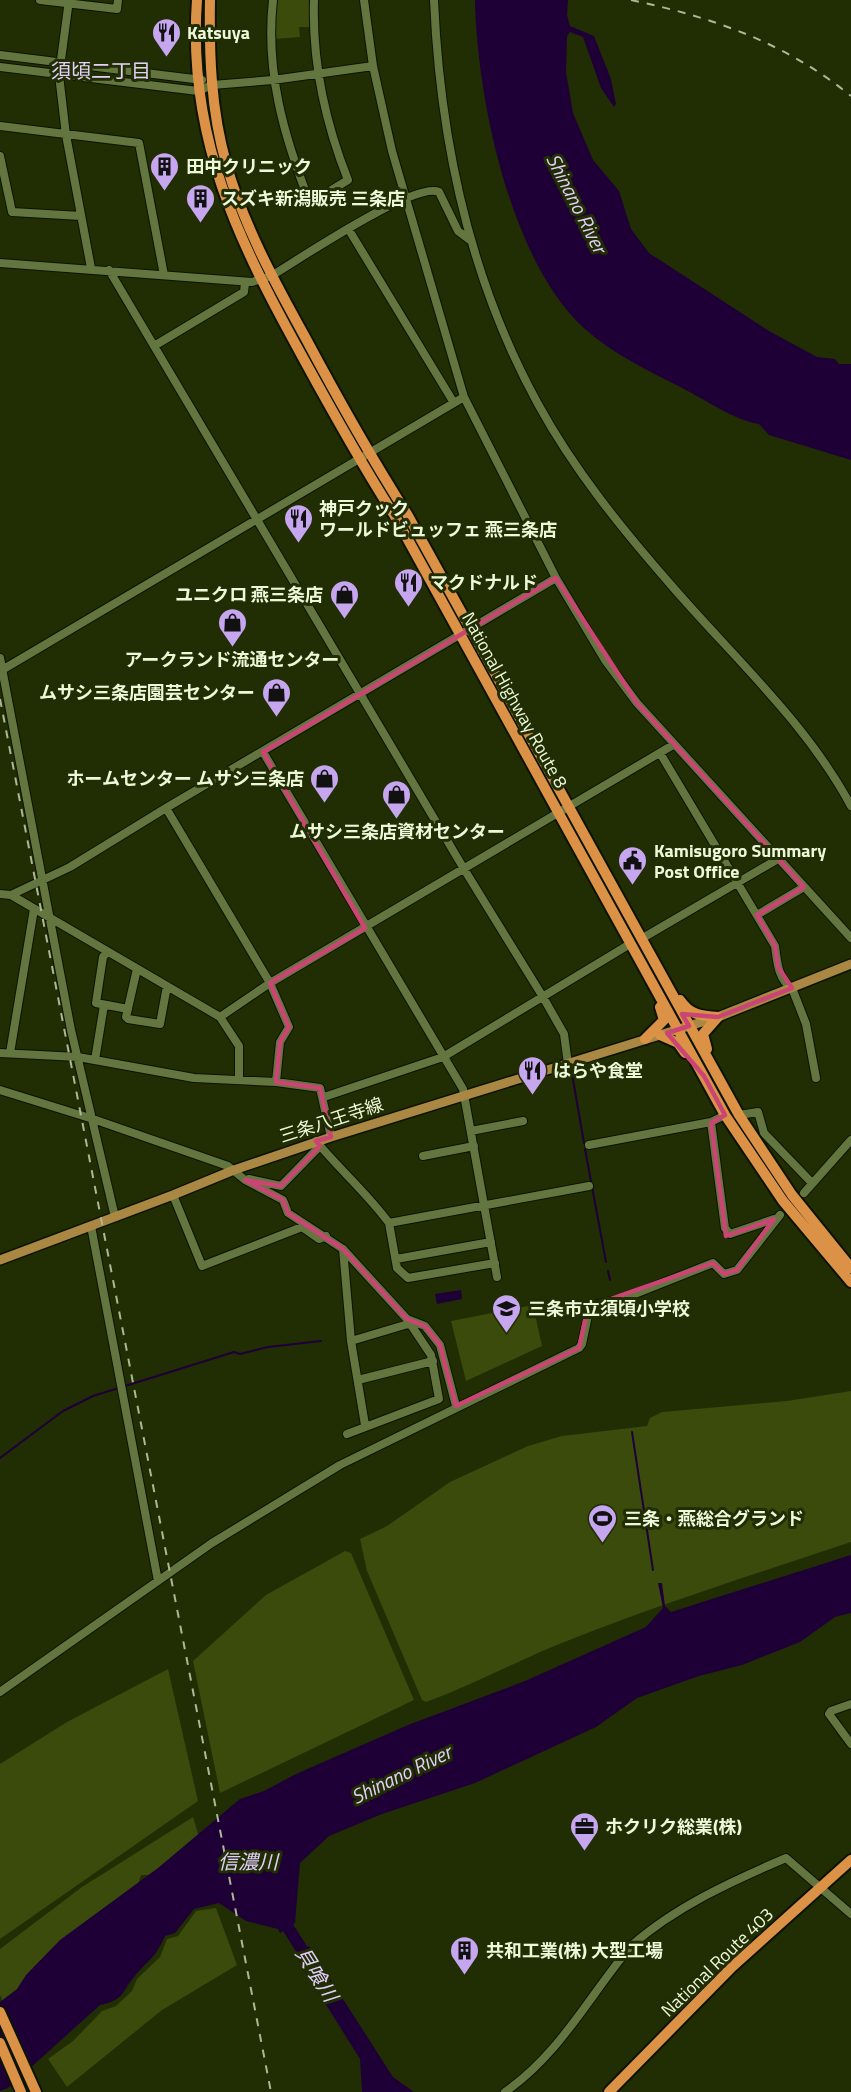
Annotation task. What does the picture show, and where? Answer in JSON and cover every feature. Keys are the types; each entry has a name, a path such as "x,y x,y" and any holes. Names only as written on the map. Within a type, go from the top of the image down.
{"highway":[{"name":"National Highway Route 8","path":"197,0 198,91 214,168 260,279 363,457 644,968 811,1228 851,1282"},
{"name":"National Highway Route 8","path":"210,0 212,85 215,115 226,164 272,276 363,457 407,514 570,807 661,975 704,1076 725,1115 783,1201 851,1268"},
{"path":"644,968 649,988 664,1017 658,1028 645,1039"},
{"path":"661,975 670,982 686,1008 700,1015 718,1017"},
{"path":"718,1017 705,1031 703,1040 720,1073 720,1083"},
{"path":"660,1035 678,1043 696,1072 704,1076"},
{"name":"National Route 403","path":"609,2092 732,1967 851,1860"},
{"path":"0,2012 36,2092"},
{"path":"0,2043 21,2092"}],"main road":[{"name":"三条八王寺線","path":"0,1260 173,1196 234,1170 318,1144 331,1137 718,1017 851,964"}],"street":[{"path":"40,0 117,9 118,0"},
{"path":"273,0 270,35 273,80 284,130 310,203 348,180 325,112 318,74 314,0"},
{"path":"364,0 373,66 392,151 464,397 556,578 605,660 636,703 851,938"},
{"path":"434,0 436,48 445,111 470,240 496,317 526,381 574,463 646,556 795,724 823,760 851,806"},
{"path":"69,2 59,75 66,135 91,268"},
{"path":"0,55 198,78 212,85"},
{"path":"0,67 198,91 212,85 273,80 373,66"},
{"path":"0,126 139,143 164,275"},
{"path":"0,156 12,212 81,216"},
{"path":"0,263 91,268 245,283 272,276 406,196 422,191 439,192 458,231 470,240"},
{"path":"349,230 454,403"},
{"path":"109,270 259,519 464,869 543,997 564,1034 568,1064"},
{"path":"154,346 244,292 245,283"},
{"path":"2,670 464,397"},
{"path":"11,895 70,867 556,578"},
{"path":"0,658 78,1057 115,1217"},
{"path":"220,1017 270,983 673,745"},
{"path":"263,752 465,1095 497,1276"},
{"path":"660,753 775,946 778,967 787,985 792,988 806,1024 816,1078"},
{"path":"166,808 270,983 289,1027 280,1042 276,1082"},
{"path":"641,939 778,859"},
{"path":"757,915 804,887"},
{"path":"0,894 11,895 220,1017 239,1046 238,1079"},
{"path":"10,1053 34,909"},
{"path":"324,1097 443,1057 630,944"},
{"path":"107,952 103,957 95,1000 98,1004 128,1009"},
{"path":"137,969 128,1019 160,1024 167,986"},
{"path":"95,1060 104,1005"},
{"path":"0,1053 78,1057 194,1078 276,1082 320,1088 324,1097 331,1137"},
{"path":"0,1090 93,1119 234,1170 245,1180 283,1200 288,1213 343,1248 420,1335 433,1361 439,1399 346,1434"},
{"path":"739,1115 758,1112 764,1133 812,1183"},
{"path":"589,1145 711,1122 725,1115"},
{"path":"471,1131 523,1121"},
{"path":"0,1692 212,1543 340,1465 456,1406 579,1348 582,1344 590,1306 622,1299 713,1263 724,1274 737,1270 777,1217 730,1234 725,1228 711,1122"},
{"path":"804,1193 851,1140"},
{"path":"245,1180 281,1186 318,1144 345,1176 364,1190 389,1223 400,1274 408,1278 495,1263"},
{"path":"423,1156 474,1146"},
{"path":"389,1223 589,1186"},
{"path":"173,1196 202,1266 302,1227 319,1239 326,1236"},
{"path":"92,1226 158,1581"},
{"path":"396,1259 491,1242"},
{"path":"343,1248 351,1341 365,1425"},
{"path":"351,1341 407,1322 425,1326 440,1345 456,1406"},
{"path":"358,1380 433,1361"},
{"path":"851,1704 831,1711 829,1714 851,1744"},
{"path":"505,2092 542,2063 557,2046 631,1946 674,1914 702,1898 786,1858 851,1914"}],"highlighted area":[{"path":"556,578 637,703 804,887 757,915 775,946 778,967 792,988 718,1017 682,1014 689,1026 667,1033 704,1076 725,1115 711,1123 726,1236 774,1219 737,1270 724,1274 713,1263 588,1307 579,1348 456,1406 440,1345 425,1326 407,1319 343,1249 288,1213 283,1200 245,1180 281,1186 320,1146 316,1141 331,1137 320,1088 276,1082 280,1042 289,1027 270,983 365,928 263,752"}],"green space":[{"path":"276,0 311,0 310,27 299,27 300,37 275,39"},
{"path":"533,1305 542,1346 466,1381 451,1321"},
{"name":"三条・燕総合グランド","path":"851,1391 851,1542 607,1626 553,1646 445,1695 426,1702 422,1700 367,1571 360,1539 387,1526 450,1482 528,1446 562,1436 647,1426 650,1418 662,1412 787,1401"},
{"path":"345,1551 351,1553 414,1700 220,1793 193,1661 266,1595"},
{"path":"168,1669 198,1801 0,1939 0,1764 67,1722"},
{"path":"193,1817 199,1837 158,1875 141,1875 136,1891 4,2004 0,1995 0,1949 82,1887"},
{"path":"216,1908 237,1965 162,2010 67,2087 48,2059 73,2041 102,2011 116,2006 132,1991 137,1979 160,1957 167,1939 178,1936 196,1911"}],"water":[{"name":"Shinano River","path":"475,0 568,0 567,15 570,26 594,36 611,79 616,104 614,107 601,88 583,37 570,32 567,36 566,72 573,113 593,160 619,191 631,229 649,253 769,331 817,357 835,359 839,364 851,364 851,460 769,435 759,424 730,414 644,368 596,338 559,300 536,263 518,221 503,176 482,83"},
{"path":"461,1290 462,1299 437,1304 435,1294"},
{"name":"信濃川","path":"851,1555 851,1613 835,1617 800,1642 742,1665 699,1676 637,1698 596,1727 475,1783 382,1814 329,1836 300,1863 295,1923 280,1933 278,1929 246,1921 219,1903 194,1909 175,1933 165,1936 154,1955 118,1998 100,2005 8,2088 0,2091 0,2002 17,1989 26,1975 60,1940 158,1868 240,1799 264,1791 296,1774 408,1725 525,1681 646,1627 663,1608 658,1583 662,1583 665,1606 671,1612"},
{"path":"309,1946 393,2077 414,2092 362,2092 360,2059 295,1955"}],"waterway":[{"path":"571,1068 584,1143"},
{"path":"585,1149 606,1262"},
{"path":"608,1271 610,1280"},
{"path":"0,1458 63,1411 93,1396 234,1352 240,1354 268,1347 321,1341"},
{"path":"632,1432 653,1570"},
{"name":"貝喰川","path":"280,1915 311,1964"}],"railway":[{"path":"631,0 690,15 747,34 801,61 851,96"},
{"path":"0,699 271,2092"}],"place":[{"name":"Katsuya","path":"166,58"},
{"name":"田中クリニック","path":"165,192"},
{"name":"スズキ新潟販売 三条店","path":"200,224"},
{"name":"神戸クック ワールドビュッフェ 燕三条店","path":"298,544"},
{"name":"マクドナルド","path":"409,608"},
{"name":"ユニクロ 燕三条店","path":"344,620"},
{"name":"アークランド流通センター","path":"232,648"},
{"name":"ムサシ三条店園芸センター","path":"276,718"},
{"name":"ホームセンター ムサシ三条店","path":"325,804"},
{"name":"ムサシ三条店資材センター","path":"397,820"},
{"name":"Kamisugoro Summary Post Office","path":"633,886"},
{"name":"はらや食堂","path":"532,1096"},
{"name":"三条市立須頃小学校","path":"507,1334"},
{"name":"三条・燕総合グランド","path":"603,1544"},
{"name":"ホクリク総業(株)","path":"584,1852"},
{"name":"共和工業(株) 大型工場","path":"465,1976"}],"district":[{"name":"須頃二丁目","path":"101,70"}]}
